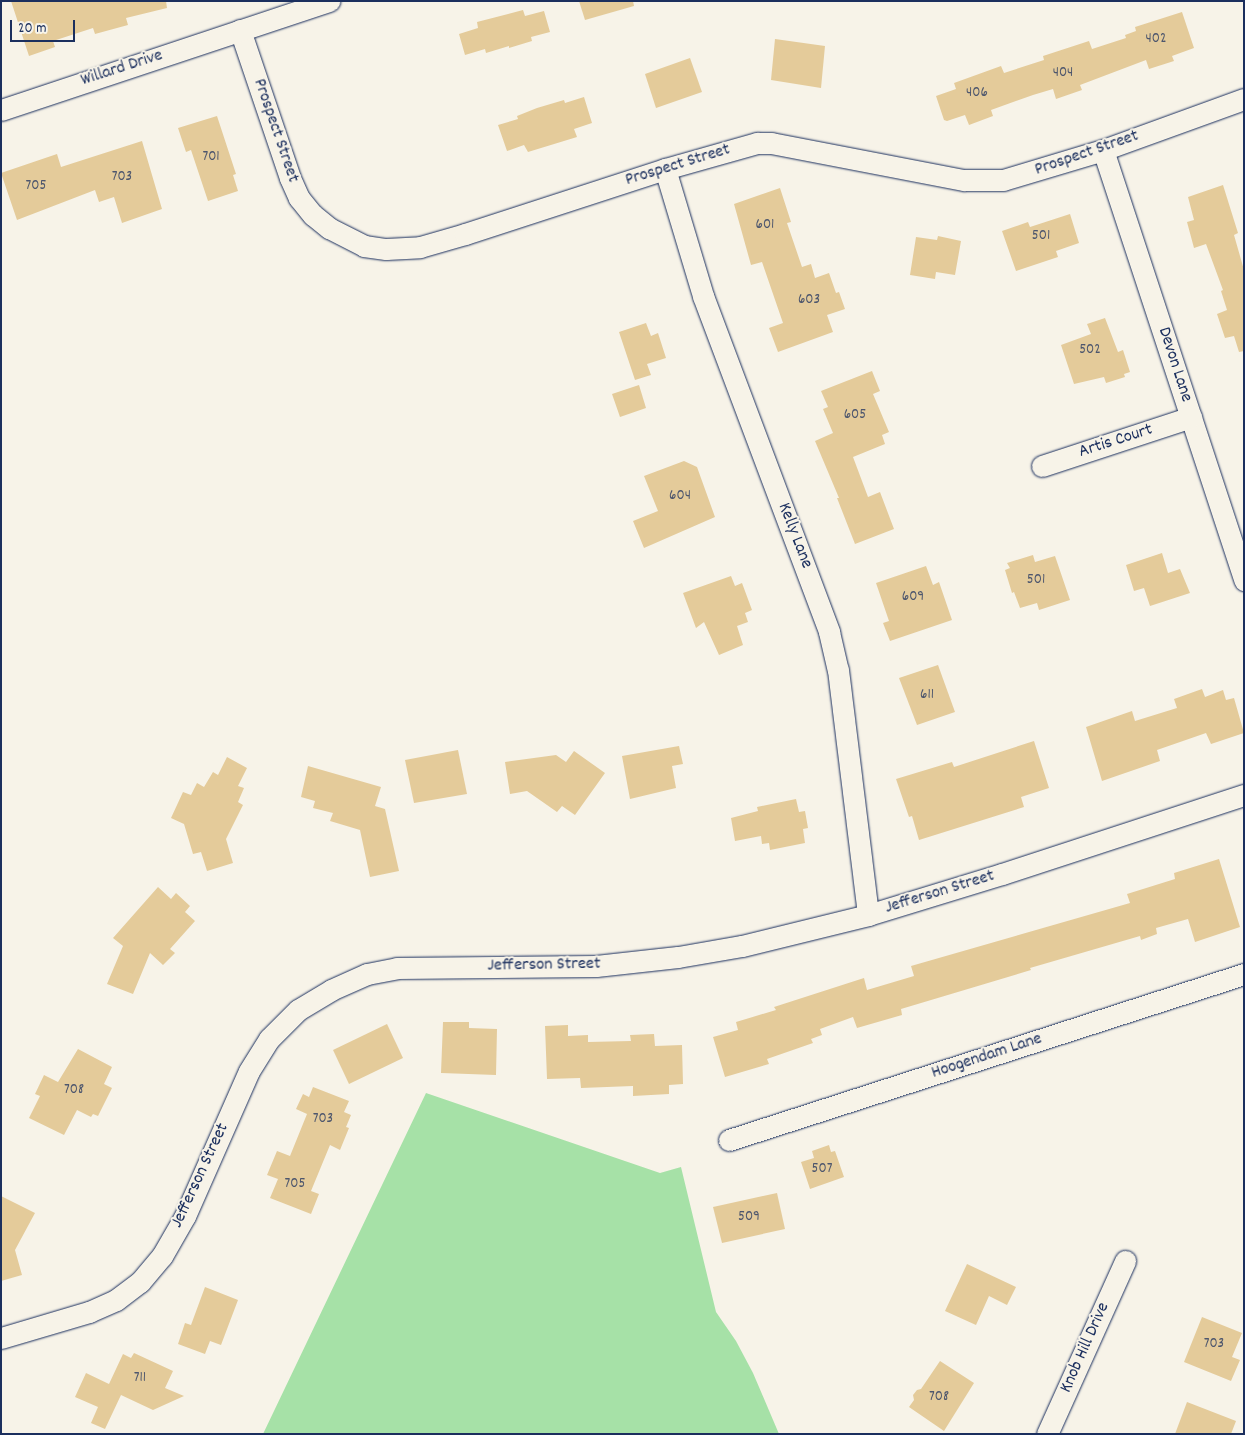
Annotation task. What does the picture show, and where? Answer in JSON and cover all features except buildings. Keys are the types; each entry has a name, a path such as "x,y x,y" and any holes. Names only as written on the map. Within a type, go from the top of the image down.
{"street":[{"name":"Willard Drive","path":"1,110 329,1"},
{"name":"Prospect Street","path":"240,30 290,178 299,198 313,215 329,228 364,246 386,249 420,247 741,146 771,143 983,182 1026,175 1103,150 1244,99"},
{"name":"Devon Lane","path":"1103,150 1244,580"},
{"name":"Kelly Lane","path":"665,169 703,296 829,632 838,670 868,915"},
{"name":"Artis Court","path":"1042,466 1191,417"},
{"name":"Jefferson Street","path":"1,1338 89,1312 116,1300 140,1282 162,1256 184,1216 249,1071 269,1039 298,1010 331,990 368,974 397,968 596,966 678,957 742,946 868,915 1244,795"},
{"name":"Hoogendam Lane","path":"729,1140 1244,974"},
{"name":"Knob Hill Drive","path":"1047,1434 1125,1261"}],"green space":[{"path":"426,1093 660,1173 681,1167 716,1312 736,1341 753,1373 779,1434 263,1434"}]}
